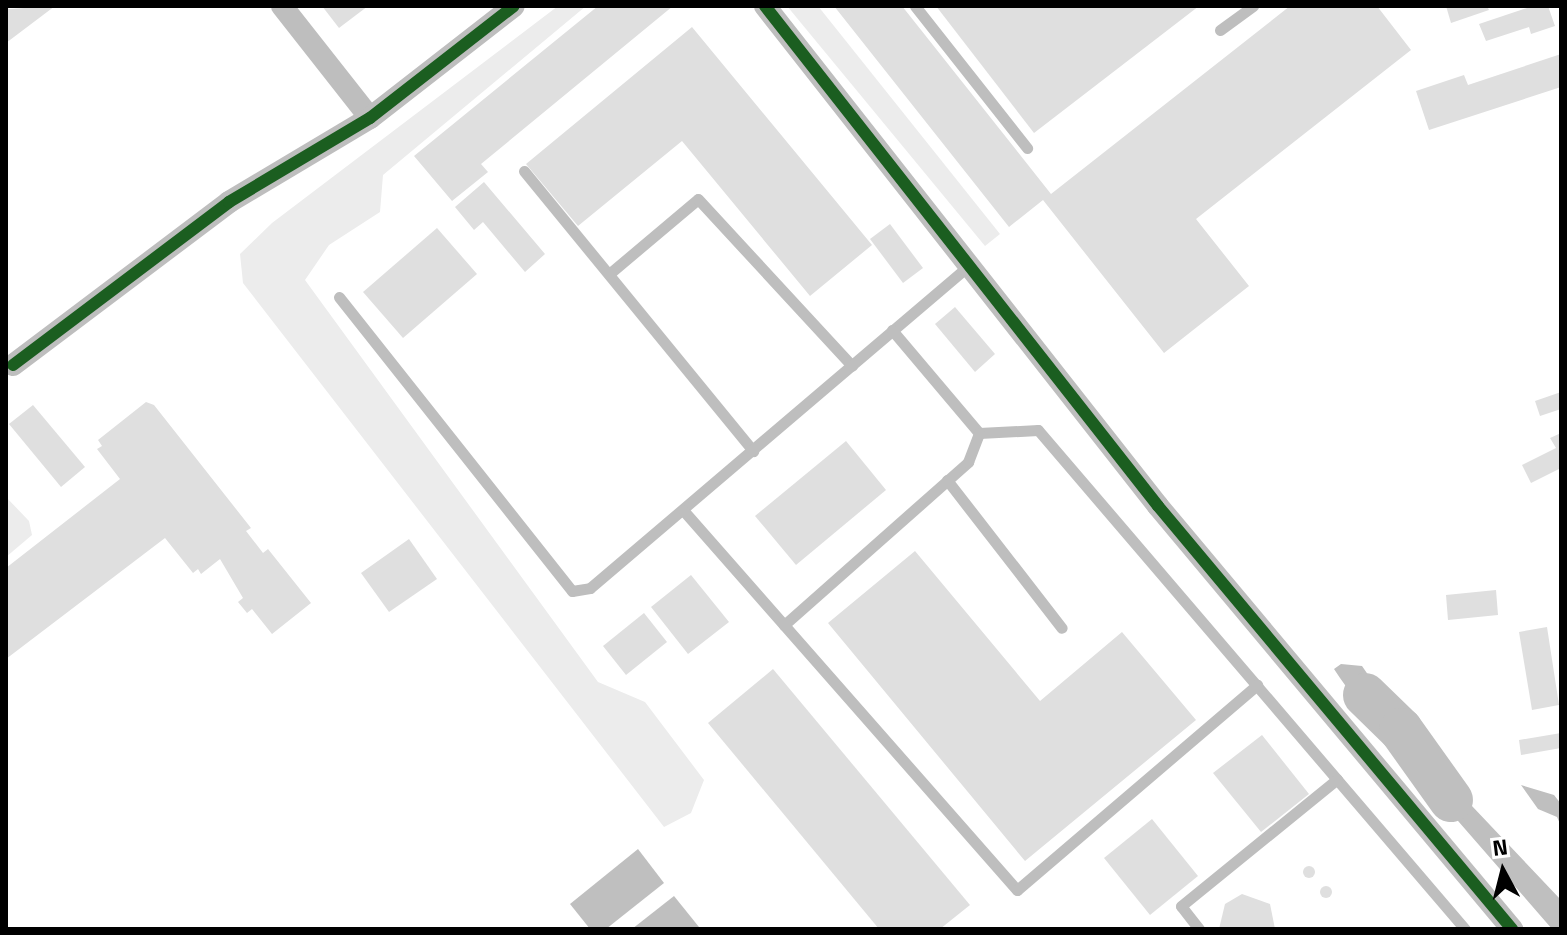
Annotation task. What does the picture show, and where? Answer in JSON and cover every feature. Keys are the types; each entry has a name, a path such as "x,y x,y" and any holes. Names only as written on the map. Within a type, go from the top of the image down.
{"street":[{"path":"282,6 370,118"},
{"path":"10,368 229,202 370,118 514,6"},
{"path":"765,6 1158,506 1512,929"}],"lane":[{"path":"915,6 1027,148"},
{"path":"1220,30 1253,6"},
{"path":"524,171 753,451"},
{"path":"609,274 698,199 852,366"},
{"path":"339,297 572,591 590,588 969,266"},
{"path":"892,330 979,433"},
{"path":"979,433 1038,430 1465,929"},
{"path":"784,625 968,462 979,433"},
{"path":"947,480 1062,628"},
{"path":"683,510 1017,890 1257,685"},
{"path":"1199,929 1181,906 1337,779"}],"shaded area":[{"path":"558,6 586,6 383,175 380,212 329,245 305,280 598,682 645,702 704,780 691,813 664,827 243,283 240,254 272,223"},
{"path":"787,6 818,6 1000,234 985,246"},
{"path":"6,497 29,521 32,535 6,557"},
{"path":"1341,664 1362,666 1398,718 1423,736 1385,741 1334,669"},
{"path":"1429,748 1472,806 1561,900 1561,929 1552,929 1398,752"},
{"path":"1521,785 1554,795 1561,804 1561,826 1557,817 1538,809"},
{"path":"638,849 664,883 606,929 590,929 570,904"},
{"path":"674,896 699,927 632,929"}],"building":[{"path":"6,6 9,9 55,6 6,43"},
{"path":"322,6 368,6 339,28"},
{"path":"598,6 673,6 481,164 488,172 452,201 414,156"},
{"path":"834,6 902,6 1051,194 1290,6 1377,6 1411,50 1196,219 1249,286 1164,353 1043,200 1009,227"},
{"path":"936,6 1199,6 1034,133"},
{"path":"1446,6 1487,6 1489,10 1451,23"},
{"path":"1533,6 1548,6 1555,26 1531,34 1529,27 1486,41 1479,24"},
{"path":"692,27 872,245 810,296 682,141 578,226 526,164"},
{"path":"1561,54 1561,87 1429,130 1416,91 1464,75 1468,85"},
{"path":"484,182 545,254 525,272 483,222 474,230 455,207"},
{"path":"890,224 923,268 903,283 870,239"},
{"path":"437,228 477,274 403,338 363,292"},
{"path":"955,307 995,354 975,372 935,324"},
{"path":"1561,392 1561,409 1540,416 1535,401"},
{"path":"146,402 154,405 251,528 246,531 263,553 268,549 311,603 272,634 252,609 247,613 238,602 243,598 220,559 201,574 198,569 193,573 165,538 6,659 6,568 120,479 97,449 102,446 98,440"},
{"path":"33,405 85,467 61,487 9,424"},
{"path":"1561,433 1561,468 1531,483 1522,465 1556,448 1550,438"},
{"path":"846,441 886,490 796,565 755,516"},
{"path":"409,539 437,579 389,612 361,573"},
{"path":"915,551 1040,701 1122,632 1196,720 1025,861 828,623"},
{"path":"691,575 729,622 688,654 651,607"},
{"path":"1496,590 1498,615 1448,620 1446,595"},
{"path":"644,613 667,642 626,675 603,646"},
{"path":"1547,627 1559,705 1532,710 1519,632"},
{"path":"773,669 970,905 940,929 879,929 708,723"},
{"path":"1561,733 1561,748 1521,755 1519,740"},
{"path":"1262,735 1309,794 1261,832 1213,773"},
{"path":"1152,819 1198,876 1150,915 1104,858"},
{"path":"1309,866 1315,872 1309,878 1303,872"},
{"path":"1326,886 1332,892 1326,898 1320,892"},
{"path":"1242,894 1270,904 1275,929 1219,929 1225,904"}],"waterway":[{"path":"1365,695 1401,730 1451,800"}],"cycle path":[{"path":"13,365 229,202 370,118 514,6"},
{"path":"765,6 1158,506 1512,929"}]}
